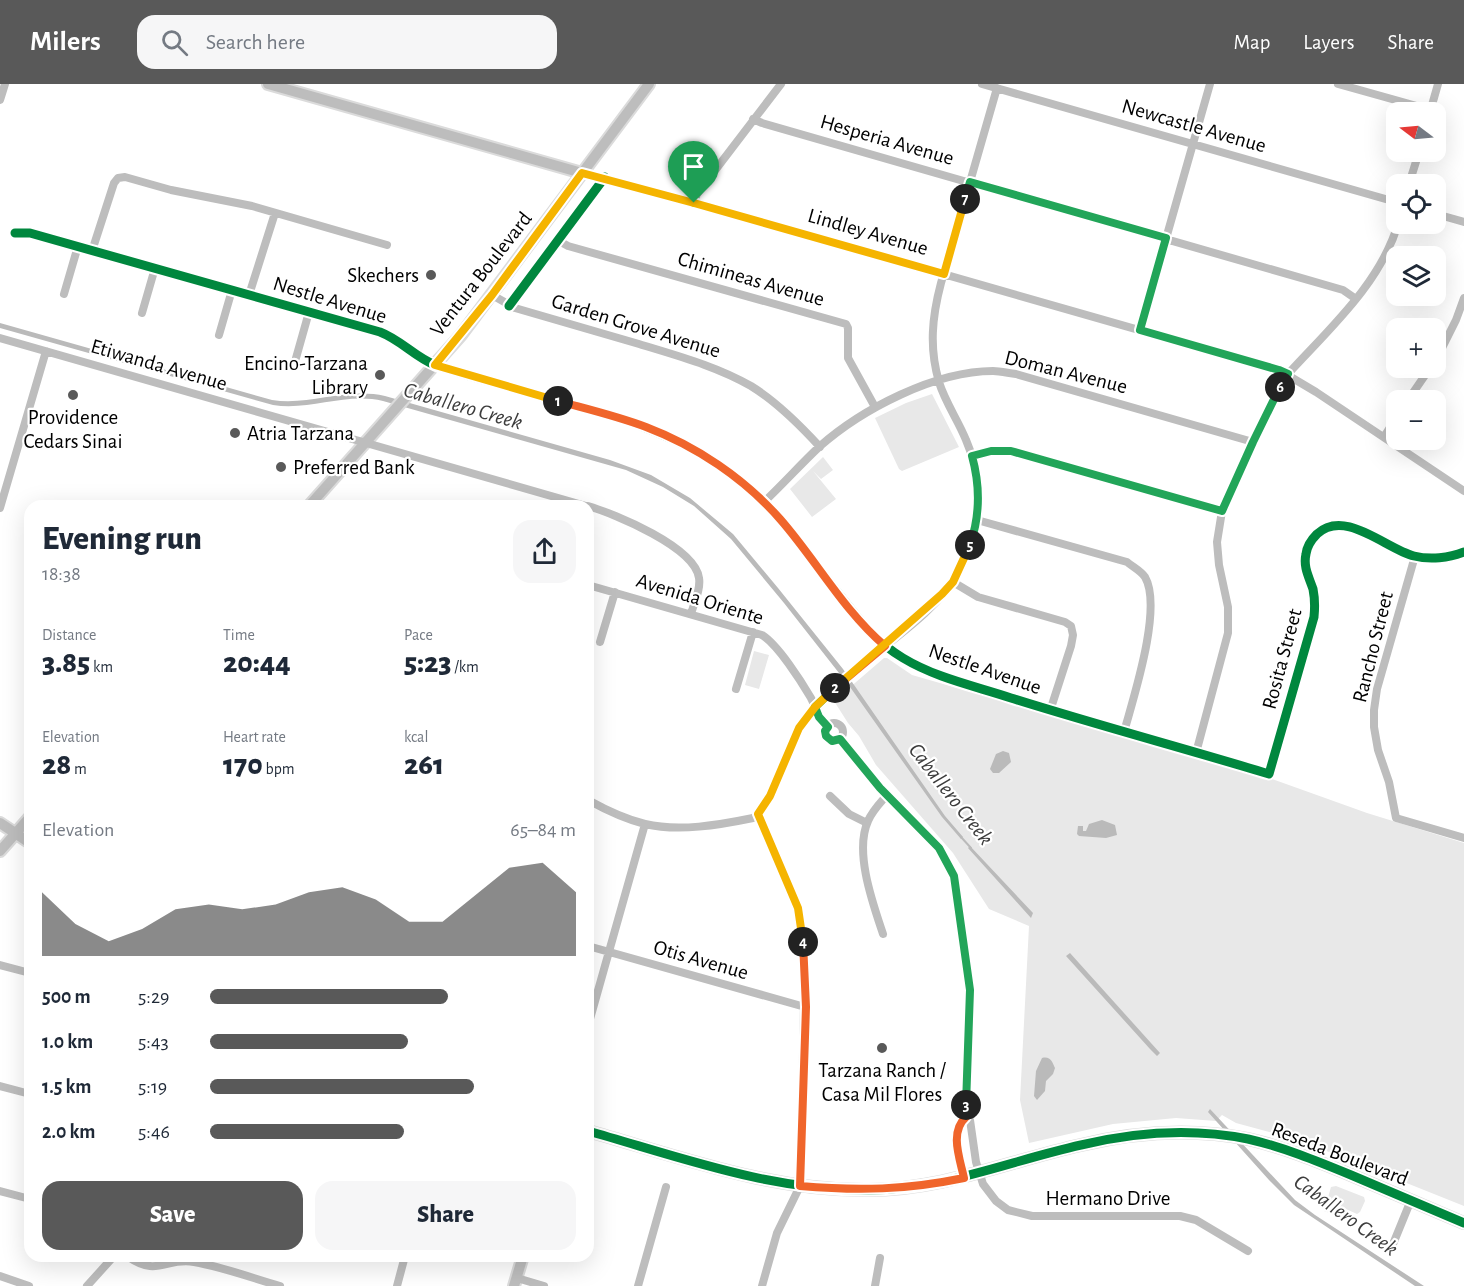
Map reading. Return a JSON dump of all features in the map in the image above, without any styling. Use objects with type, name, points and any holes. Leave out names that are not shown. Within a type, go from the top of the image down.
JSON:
[{"type":"main road","name":"Lindley Avenue","points":[[268,84],[582,173]]},
{"type":"main road","name":"Ventura Boulevard","points":[[316,500],[435,365],[492,295],[650,84]]},
{"type":"main road","points":[[0,823],[24,839]]},
{"type":"main road","points":[[0,851],[24,824]]},
{"type":"main road","name":"Reseda Boulevard","points":[[594,1133],[739,1174],[800,1186],[840,1190],[882,1190],[964,1178],[1107,1139],[1158,1133],[1198,1133],[1234,1137],[1293,1152],[1464,1223]]},
{"type":"main road","points":[[516,1282],[521,1262]]},
{"type":"street","points":[[0,100],[5,84]]},
{"type":"street","points":[[694,203],[697,194],[781,84]]},
{"type":"street","name":"Newcastle Avenue","points":[[982,84],[1386,199]]},
{"type":"street","points":[[1140,330],[1210,84]]},
{"type":"street","points":[[1338,84],[1399,102]]},
{"type":"street","points":[[1433,102],[1438,84]]},
{"type":"street","points":[[594,803],[625,818],[645,824],[683,827],[753,818],[770,796],[799,728],[815,707],[928,608],[953,582],[969,549],[977,520],[978,489],[972,456],[939,381],[931,336],[934,311],[997,88]]},
{"type":"street","name":"Hesperia Avenue","points":[[753,118],[762,123],[1343,290],[1356,299]]},
{"type":"street","name":"Lindley Avenue","points":[[582,173],[605,177],[1275,368],[1288,374],[1464,491]]},
{"type":"street","points":[[92,250],[114,183],[118,178],[124,177],[171,190],[252,206],[387,245]]},
{"type":"street","name":"Ventura Boulevard","points":[[510,306],[605,177]]},
{"type":"street","points":[[249,295],[275,213]]},
{"type":"street","points":[[1446,217],[1464,222]]},
{"type":"street","name":"Nestle Avenue","points":[[15,233],[30,233],[78,246],[389,336],[410,348],[423,360],[435,365],[653,430],[699,453],[730,473],[764,502],[781,520],[864,625],[885,646],[913,664],[942,677],[1050,711],[1269,774]]},
{"type":"street","points":[[1196,753],[1228,633],[1228,607],[1219,565],[1217,542],[1222,511],[1253,442],[1288,374],[1371,280],[1385,256],[1394,234]]},
{"type":"street","name":"Chimineas Avenue","points":[[559,241],[568,246],[846,324],[848,358],[875,407]]},
{"type":"street","points":[[64,294],[78,246]]},
{"type":"street","points":[[142,313],[155,268]]},
{"type":"street","points":[[219,335],[232,290]]},
{"type":"street","name":"Garden Grove Avenue","points":[[492,295],[510,306],[696,361],[727,373],[774,402],[820,447]]},
{"type":"street","points":[[1446,340],[1464,298]]},
{"type":"street","points":[[296,358],[309,312]]},
{"type":"street","name":"Etiwanda Avenue","points":[[0,338],[566,500]]},
{"type":"street","points":[[0,508],[46,351]]},
{"type":"street","name":"Doman Avenue","points":[[764,502],[820,447],[847,425],[875,407],[939,381],[970,372],[995,371],[1016,374],[1253,442]]},
{"type":"street","points":[[1383,437],[1386,433]]},
{"type":"street","points":[[972,456],[991,451],[1011,451],[1222,511]]},
{"type":"street","name":"Etiwanda Avenue","points":[[594,508],[628,520],[659,538],[692,562],[697,569],[699,585],[691,614]]},
{"type":"street","points":[[977,520],[1127,562],[1140,572],[1148,583],[1149,628],[1145,653],[1124,732]]},
{"type":"street","name":"Rosita Street","points":[[1269,774],[1314,617],[1315,603],[1305,563],[1306,552],[1311,540],[1321,531],[1335,526],[1351,526],[1415,556],[1445,557],[1464,552]]},
{"type":"street","name":"Rancho Street","points":[[1415,556],[1377,690],[1374,728],[1378,750],[1389,782],[1395,816],[1398,820],[1464,838]]},
{"type":"street","points":[[953,582],[978,597],[1065,622],[1071,627],[1073,635],[1071,646],[1050,711]]},
{"type":"street","name":"Avenida Oriente","points":[[594,587],[762,635],[774,645],[815,707],[819,717],[828,727],[835,724],[840,726],[843,734],[840,739],[887,795],[939,848],[954,876],[970,990],[966,1117],[956,1134],[964,1178]]},
{"type":"street","points":[[600,642],[615,592]]},
{"type":"street","points":[[736,689],[753,632]]},
{"type":"street","points":[[883,934],[872,903],[863,853],[863,839],[867,823],[887,795]]},
{"type":"street","points":[[830,796],[849,814],[867,823]]},
{"type":"street","points":[[758,814],[798,908],[806,962],[800,1186],[777,1233],[762,1286]]},
{"type":"street","points":[[594,1005],[645,824]]},
{"type":"street","name":"Otis Avenue","points":[[594,948],[806,1007]]},
{"type":"street","points":[[0,965],[24,971]]},
{"type":"street","points":[[0,1086],[24,1092]]},
{"type":"street","name":"Avenida Oriente","points":[[966,1117],[970,1120],[979,1174]]},
{"type":"street","name":"Hermano Drive","points":[[979,1174],[984,1186],[996,1202],[1018,1214],[1032,1216],[1180,1216],[1196,1220],[1248,1251]]},
{"type":"street","points":[[638,1286],[666,1187]]},
{"type":"street","points":[[0,1191],[24,1197]]},
{"type":"street","points":[[1391,1250],[1411,1200]]},
{"type":"street","points":[[875,1286],[880,1258]]},
{"type":"street","points":[[87,1286],[109,1262]]},
{"type":"street","points":[[136,1262],[152,1267],[190,1262],[280,1286]]},
{"type":"street","points":[[397,1286],[403,1262]]},
{"type":"street","points":[[0,1276],[29,1286]]},
{"type":"street","points":[[516,1282],[544,1286]]},
{"type":"shaded area","points":[[0,323],[272,400],[300,401],[356,394],[385,396],[610,460],[651,475],[690,498],[733,534],[843,669],[945,816],[963,837],[961,839],[942,817],[850,687],[731,539],[694,506],[663,487],[626,470],[383,401],[355,399],[301,406],[273,405],[0,328]]},
{"type":"shaded area","points":[[932,394],[959,447],[902,471],[875,418]]},
{"type":"shaded area","points":[[823,457],[833,470],[821,479],[813,471],[836,499],[812,517],[790,489]]},
{"type":"shaded area","points":[[754,651],[769,655],[759,689],[745,685]]},
{"type":"shaded area","points":[[884,658],[912,675],[1269,778],[1367,813],[1464,843],[1464,1206],[1299,1140],[1236,1123],[1222,1115],[1216,1121],[1176,1118],[1113,1124],[1029,1143],[1020,1100],[1029,926],[989,909],[953,853],[876,765],[834,701]]},
{"type":"shaded area","points":[[1003,751],[1009,753],[1011,762],[999,773],[993,773],[990,769],[996,754]]},
{"type":"shaded area","points":[[1102,820],[1115,825],[1117,835],[1106,838],[1077,834],[1078,826],[1083,826],[1083,831],[1086,831],[1089,824]]},
{"type":"shaded area","points":[[970,846],[1033,913],[1031,918],[968,848]]},
{"type":"shaded area","points":[[1070,953],[1160,1053],[1157,1056],[1066,956]]},
{"type":"shaded area","points":[[1042,1058],[1049,1059],[1055,1068],[1046,1081],[1045,1091],[1037,1100],[1034,1096],[1036,1071]]},
{"type":"shaded area","points":[[1210,1109],[1295,1200],[1424,1286],[1415,1286],[1294,1205],[1208,1112]]},
{"type":"shaded area","points":[[1336,1186],[1364,1197],[1365,1201],[1360,1212],[1357,1214],[1346,1209],[1342,1218],[1324,1211],[1331,1187]]},
{"type":"waterway","name":"Caballero Creek","points":[[961,837],[971,848]]},
{"type":"cycle path","points":[[509,306],[605,177]]},
{"type":"cycle path","points":[[15,233],[30,233],[380,332],[435,365],[597,411],[675,440],[711,460],[758,497],[795,538],[868,629],[884,645],[903,658],[956,681],[1269,774],[1314,617],[1314,593],[1305,559],[1308,546],[1315,536],[1328,527],[1340,525],[1366,533],[1414,556],[1439,558],[1464,552]]},
{"type":"cycle path","points":[[594,1133],[761,1179],[832,1189],[868,1190],[895,1189],[949,1180],[1054,1152],[1122,1137],[1143,1134],[1206,1133],[1261,1142],[1300,1155],[1464,1223]]},
{"type":"place","name":"Skechers","points":[[431,275]]},
{"type":"place","name":"Encino-Tarzana Library","points":[[380,375]]},
{"type":"place","name":"Providence Cedars Sinai","points":[[73,395]]},
{"type":"place","name":"Atria Tarzana","points":[[235,433]]},
{"type":"place","name":"Preferred Bank","points":[[281,467]]},
{"type":"place","name":"Tarzana Ranch / Casa Mil Flores","points":[[882,1048]]},
{"type":"route","points":[[694,203],[605,177],[582,173],[492,295],[435,365],[645,426],[699,453],[730,473],[770,508],[864,625],[878,640],[885,646],[851,673],[842,682],[815,707],[819,717],[828,727],[825,731],[828,738],[832,741],[840,739],[880,788],[939,848],[954,876],[970,990],[966,1117],[956,1134],[964,1178],[882,1190],[840,1190],[800,1186],[806,962],[798,908],[758,814],[770,796],[805,718],[815,707],[836,687],[842,682],[878,651],[928,608],[953,582],[969,549],[977,520],[978,489],[972,456],[991,451],[1011,451],[1222,511],[1226,498],[1288,374],[1275,368],[1140,330],[1166,238],[970,182],[944,274],[694,203]]}]
